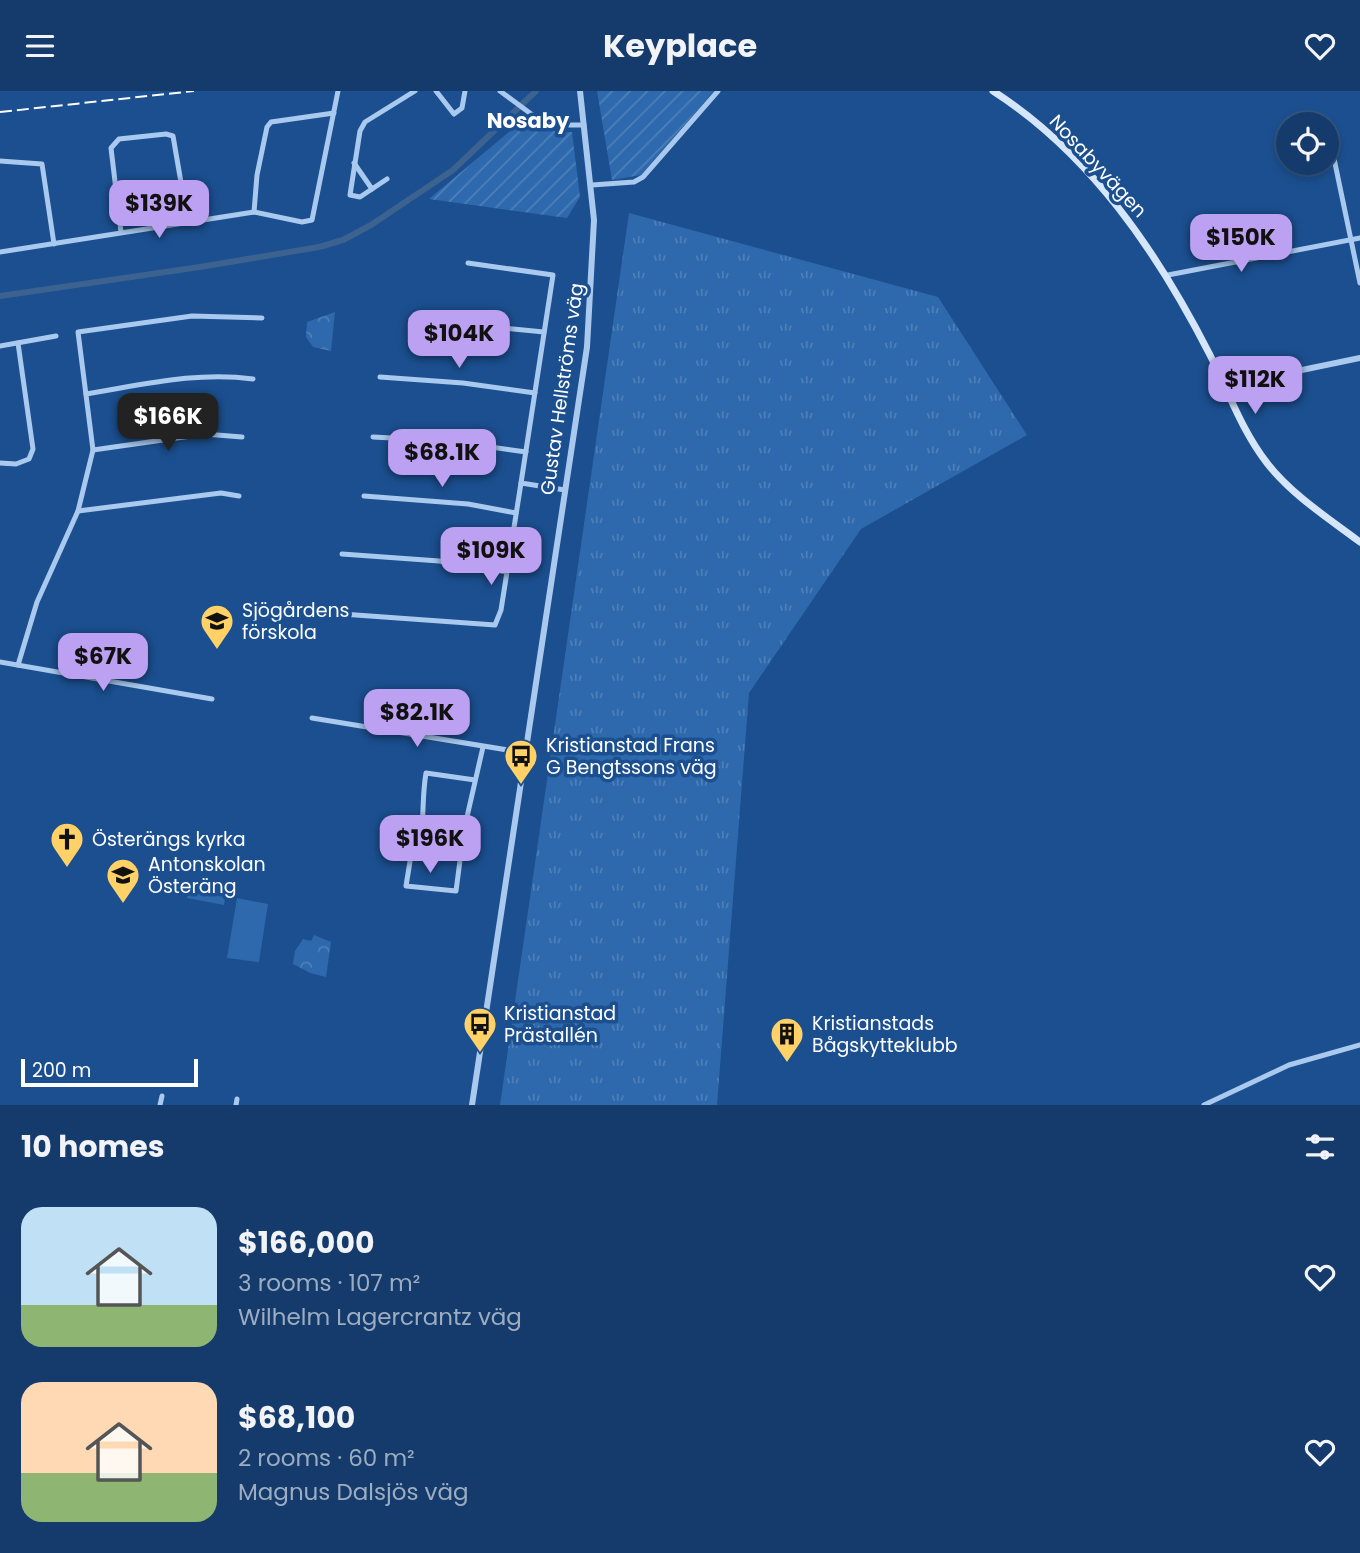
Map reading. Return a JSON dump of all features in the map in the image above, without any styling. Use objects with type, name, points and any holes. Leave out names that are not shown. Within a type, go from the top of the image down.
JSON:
[{"type":"main road","name":"Nosabyvägen","points":[[993,91],[1037,122],[1080,164],[1127,218],[1168,275],[1224,386],[1269,466],[1296,493],[1360,542]]},
{"type":"street","points":[[0,252],[254,212],[302,222],[312,220],[338,91]]},
{"type":"street","points":[[387,179],[360,197],[350,195],[360,131],[365,123],[415,91]]},
{"type":"street","points":[[436,91],[454,114],[462,108],[465,91]]},
{"type":"street","points":[[500,91],[546,125],[584,125]]},
{"type":"street","name":"Gustav Hellströms väg","points":[[472,1105],[593,290],[592,185],[580,91]]},
{"type":"street","points":[[592,185],[634,182],[643,177],[718,91]]},
{"type":"street","points":[[254,212],[257,176],[267,127],[271,121],[334,113]]},
{"type":"street","points":[[121,232],[111,148],[119,139],[166,134],[173,136],[188,223]]},
{"type":"street","points":[[0,161],[42,164],[54,243]]},
{"type":"street","points":[[354,163],[373,189]]},
{"type":"street","points":[[1337,175],[1360,283]]},
{"type":"street","points":[[1168,275],[1360,238]]},
{"type":"street","points":[[342,614],[430,619],[491,628],[499,619],[553,275],[468,263]]},
{"type":"street","points":[[18,665],[37,601],[78,511],[93,450],[78,332],[192,316],[262,318]]},
{"type":"street","points":[[411,319],[544,333]]},
{"type":"street","points":[[0,346],[56,337]]},
{"type":"street","points":[[0,463],[16,464],[29,459],[33,449],[18,343]]},
{"type":"street","points":[[1224,386],[1360,358]]},
{"type":"street","points":[[86,394],[183,378],[223,375],[253,379]]},
{"type":"street","points":[[380,377],[463,383],[535,393]]},
{"type":"street","points":[[93,450],[205,434],[242,437]]},
{"type":"street","points":[[373,437],[448,441],[526,452]]},
{"type":"street","points":[[521,483],[565,490]]},
{"type":"street","points":[[78,511],[221,493],[239,496]]},
{"type":"street","points":[[364,496],[468,504],[516,513]]},
{"type":"street","points":[[342,554],[439,561],[507,572]]},
{"type":"street","points":[[0,662],[212,699]]},
{"type":"street","points":[[312,718],[526,753]]},
{"type":"street","points":[[475,780],[426,773],[421,801],[424,809],[421,838],[413,843],[406,886],[456,891],[483,747]]},
{"type":"street","points":[[1204,1105],[1289,1065],[1360,1045]]},
{"type":"street","points":[[160,1105],[162,1096]]},
{"type":"green space","points":[[597,91],[714,91],[641,175],[612,180]]},
{"type":"green space","points":[[528,116],[548,129],[572,132],[580,197],[567,218],[429,199]]},
{"type":"green space","points":[[629,213],[938,297],[1027,435],[861,529],[749,693],[717,1105],[500,1105]]},
{"type":"green space","points":[[335,312],[331,351],[313,347],[306,337],[307,322]]},
{"type":"green space","points":[[190,880],[227,886],[224,905],[187,898]]},
{"type":"green space","points":[[237,898],[268,904],[259,962],[227,958]]},
{"type":"green space","points":[[314,935],[331,942],[326,977],[310,973],[293,964],[295,951],[303,939],[311,941]]},
{"type":"waterway","points":[[0,296],[200,267],[319,247],[343,240],[371,225],[453,170],[536,91]]},
{"type":"railway","points":[[0,112],[194,91]]},
{"type":"place","name":"Sjögårdens förskola","points":[[217,651]]},
{"type":"place","name":"Kristianstad Frans G Bengtssons väg","points":[[521,786]]},
{"type":"place","name":"Österängs kyrka","points":[[67,869]]},
{"type":"place","name":"Antonskolan Österäng","points":[[123,905]]},
{"type":"place","name":"Kristianstad Prästallén","points":[[480,1054]]},
{"type":"place","name":"Kristianstads Bågskytteklubb","points":[[787,1064]]},
{"type":"district","name":"Nosaby","points":[[528,120]]}]
